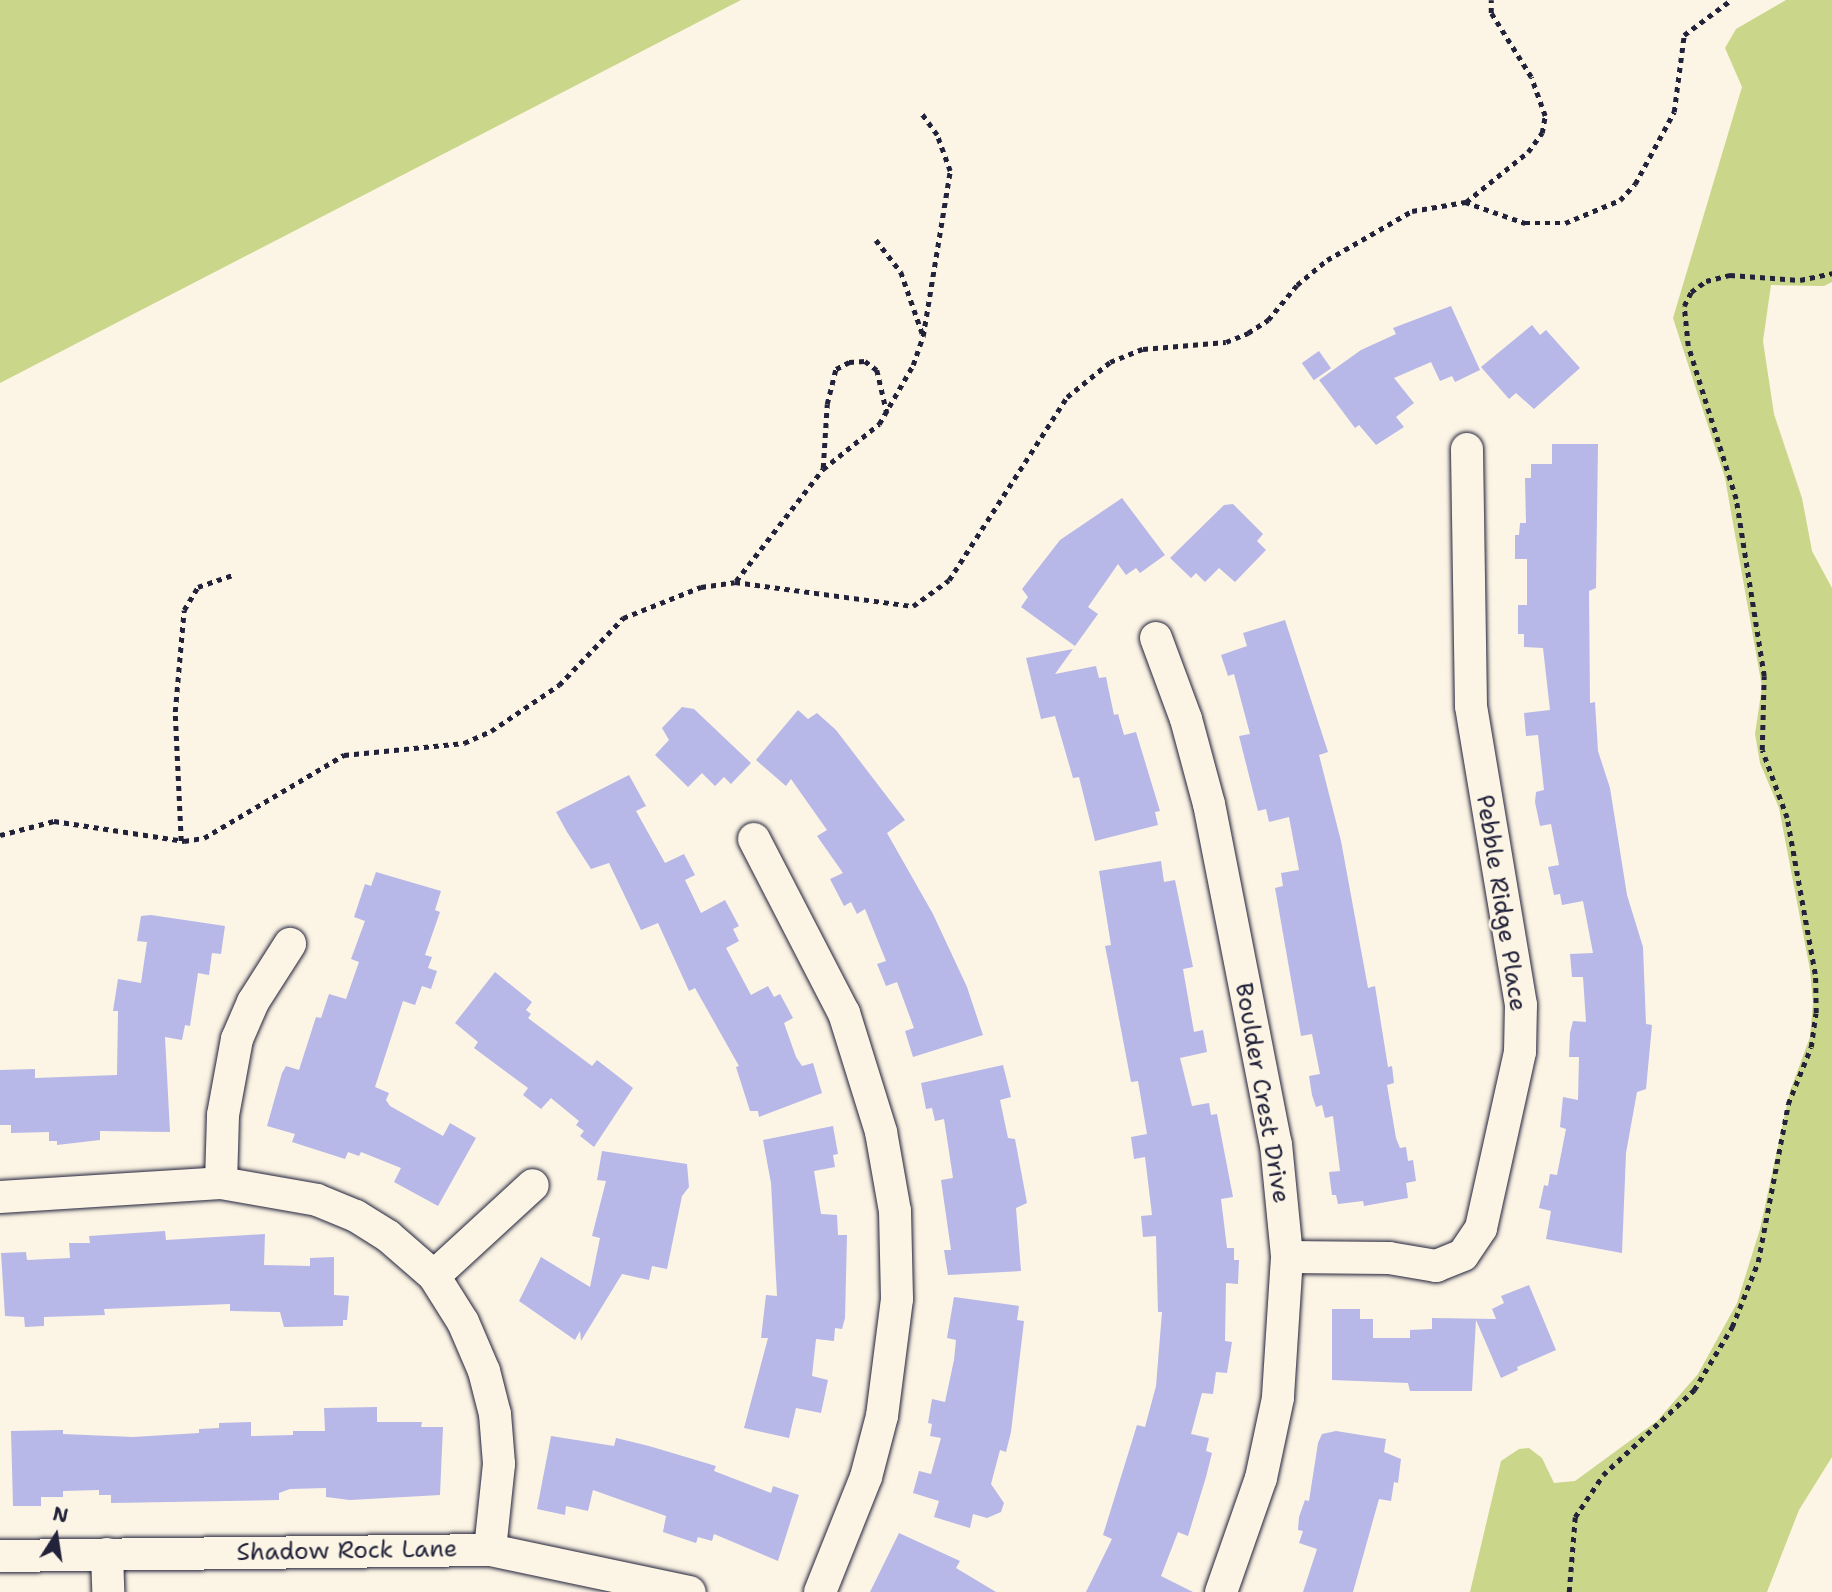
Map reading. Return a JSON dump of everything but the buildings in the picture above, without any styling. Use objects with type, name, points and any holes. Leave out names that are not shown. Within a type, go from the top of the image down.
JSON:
[{"type":"street","name":"Pebble Ridge Place","points":[[1287,1257],[1389,1258],[1436,1266],[1463,1255],[1481,1228],[1520,1052],[1521,1005],[1471,706],[1467,449]]},
{"type":"street","name":"Boulder Crest Drive","points":[[1156,638],[1186,719],[1209,804],[1276,1144],[1287,1257],[1278,1398],[1261,1478],[1221,1592]]},
{"type":"street","points":[[754,839],[845,1013],[881,1132],[895,1211],[897,1299],[882,1416],[866,1477],[820,1592]]},
{"type":"street","points":[[221,1182],[223,1115],[237,1040],[253,1002],[290,944]]},
{"type":"street","points":[[0,1197],[221,1182],[270,1188],[356,1216],[434,1276],[463,1322],[495,1414],[499,1464],[490,1550]]},
{"type":"street","points":[[434,1276],[533,1185]]},
{"type":"street","name":"Shadow Rock Lane","points":[[0,1556],[490,1550],[690,1592]]},
{"type":"street","points":[[107,1555],[108,1592]]},
{"type":"path","points":[[0,835],[54,821],[181,841],[204,838],[344,755],[464,743],[491,731],[559,685],[623,618],[672,595],[735,582],[913,606],[948,580],[1067,397],[1092,372],[1143,349],[1226,342],[1248,333],[1268,320],[1297,285],[1353,241],[1412,211],[1465,202],[1528,152],[1542,133],[1545,116],[1531,77],[1491,13],[1490,0]]},
{"type":"path","points":[[1465,202],[1525,223],[1545,224],[1576,220],[1620,200],[1635,184],[1674,112],[1684,35],[1731,0]]},
{"type":"path","points":[[735,582],[823,469],[851,450],[887,414],[923,336],[950,171],[937,135],[922,114]]},
{"type":"path","points":[[876,240],[901,272],[923,336]]},
{"type":"path","points":[[1569,1592],[1575,1517],[1603,1475],[1694,1390],[1732,1327],[1758,1262],[1788,1104],[1811,1047],[1816,1013],[1815,974],[1787,818],[1762,750],[1764,676],[1736,499],[1688,346],[1684,306],[1691,292],[1706,281],[1730,275],[1800,280],[1832,273]]},
{"type":"path","points":[[823,469],[827,404],[836,369],[849,362],[865,361],[877,370],[887,414]]},
{"type":"path","points":[[181,841],[175,712],[184,610],[198,587],[233,575]]},
{"type":"green space","points":[[0,0],[741,0],[0,383]]},
{"type":"green space","points":[[1786,0],[1832,0],[1832,282],[1824,286],[1771,285],[1763,341],[1774,414],[1802,498],[1812,551],[1832,588],[1832,1457],[1799,1510],[1767,1592],[1470,1592],[1501,1461],[1519,1449],[1529,1448],[1542,1458],[1554,1483],[1575,1481],[1657,1421],[1698,1374],[1737,1303],[1760,1229],[1790,1091],[1810,1037],[1813,1003],[1810,970],[1779,808],[1760,763],[1755,734],[1762,687],[1725,478],[1673,318],[1742,87],[1725,48],[1736,29]]}]
